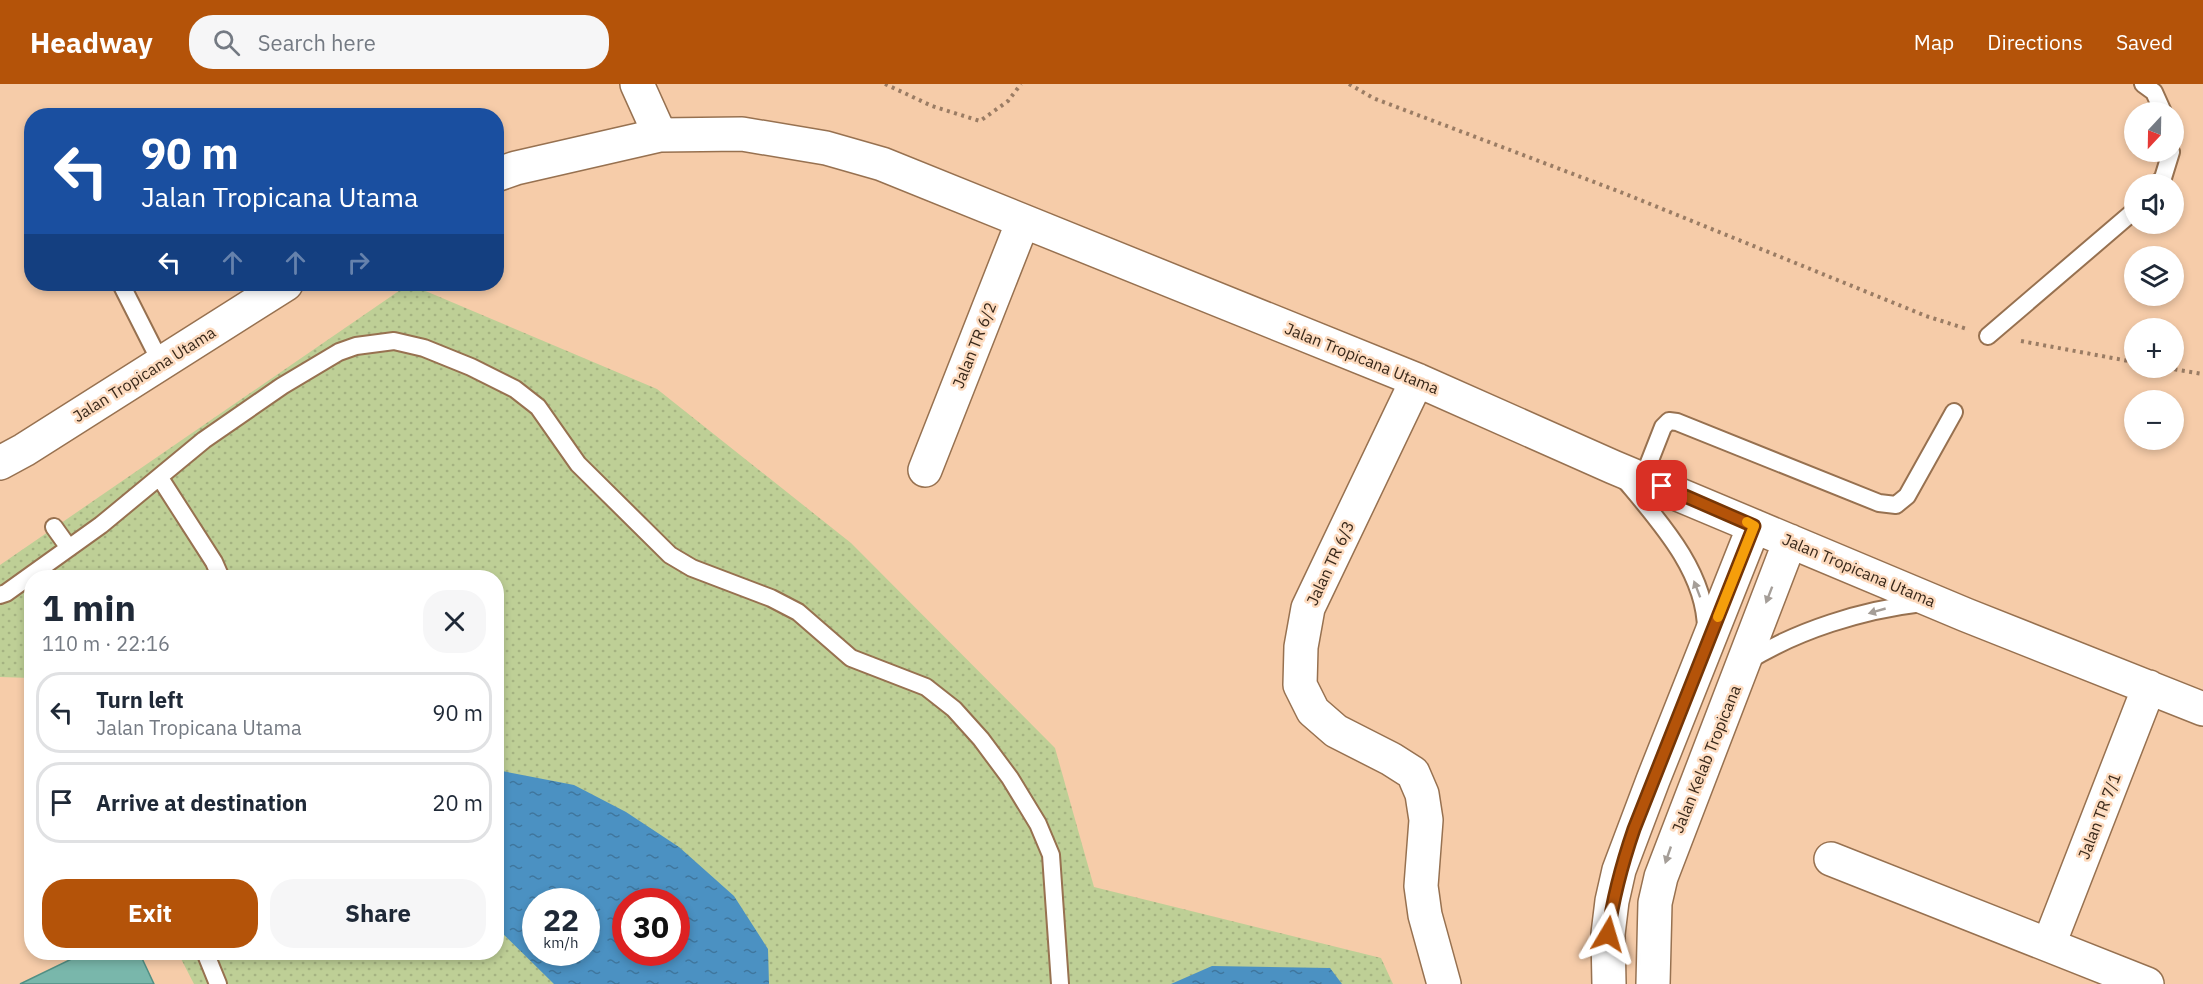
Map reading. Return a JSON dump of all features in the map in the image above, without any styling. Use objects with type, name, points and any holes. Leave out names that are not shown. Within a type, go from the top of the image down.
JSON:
[{"type":"street","points":[[637,84],[660,135]]},
{"type":"street","name":"Jalan Tropicana Utama","points":[[504,172],[660,135],[742,134],[826,148],[882,164],[1417,380],[1935,602],[2203,709]]},
{"type":"street","name":"Jalan TR 6/2","points":[[925,470],[1023,221]]},
{"type":"street","name":"Jalan Tropicana Utama","points":[[0,463],[275,291]]},
{"type":"street","name":"Jalan TR 6/3","points":[[1417,380],[1308,608],[1301,647],[1300,684],[1313,711],[1336,731],[1413,773],[1422,794],[1426,820],[1421,886],[1425,915],[1444,984]]},
{"type":"street","points":[[1609,984],[1608,934],[1619,870],[1754,526]]},
{"type":"street","name":"Jalan Kelab Tropicana","points":[[1653,984],[1655,903],[1661,877],[1790,541]]},
{"type":"street","name":"Jalan TR 7/1","points":[[2049,944],[2149,687]]},
{"type":"street","points":[[1830,859],[2147,984]]},
{"type":"lane","points":[[2143,84],[2154,92],[2158,102]]},
{"type":"lane","points":[[1988,336],[2124,220]]},
{"type":"lane","points":[[125,291],[161,363]]},
{"type":"lane","points":[[38,570],[160,477],[204,440],[282,386],[339,352],[356,346],[394,341],[424,348],[471,367],[515,389],[538,407],[578,464],[669,555],[692,568],[771,598],[798,612],[851,658],[926,687],[954,709],[981,738],[1010,778],[1038,824],[1052,855],[1060,984]]},
{"type":"lane","points":[[1706,646],[1706,616],[1699,589],[1680,552],[1628,472],[1669,421],[1677,422],[1879,502],[1896,505],[1907,496],[1954,412]]},
{"type":"lane","points":[[160,477],[218,570]]},
{"type":"lane","points":[[54,527],[69,548]]},
{"type":"lane","points":[[0,595],[24,580]]},
{"type":"lane","points":[[1743,664],[1772,646],[1849,619],[1895,606],[1935,602]]},
{"type":"lane","points":[[208,960],[218,984]]},
{"type":"path","points":[[885,84],[932,106],[980,121],[1008,101],[1021,84]]},
{"type":"path","points":[[1349,84],[1373,98],[1623,192],[1926,316],[1988,336],[2124,360]]},
{"type":"path","points":[[2184,371],[2203,374]]},
{"type":"green space","points":[[399,291],[426,291],[657,389],[851,543],[1055,748],[1094,887],[1381,958],[1393,984],[194,984],[182,960],[504,960],[504,570],[24,570],[24,678],[0,677],[0,565]]},
{"type":"water","points":[[504,771],[574,785],[626,812],[679,847],[734,896],[768,949],[769,984],[554,984],[536,966],[600,966],[600,888],[522,888],[522,953],[504,935]]},
{"type":"water","points":[[1212,966],[1330,968],[1342,984],[1171,984]]},
{"type":"building","points":[[70,960],[143,960],[154,984],[20,984]]},
{"type":"slow traffic","points":[[1718,617],[1754,526],[1747,522]]},
{"type":"route","points":[[1608,934],[1619,870],[1754,526],[1662,486]]}]
